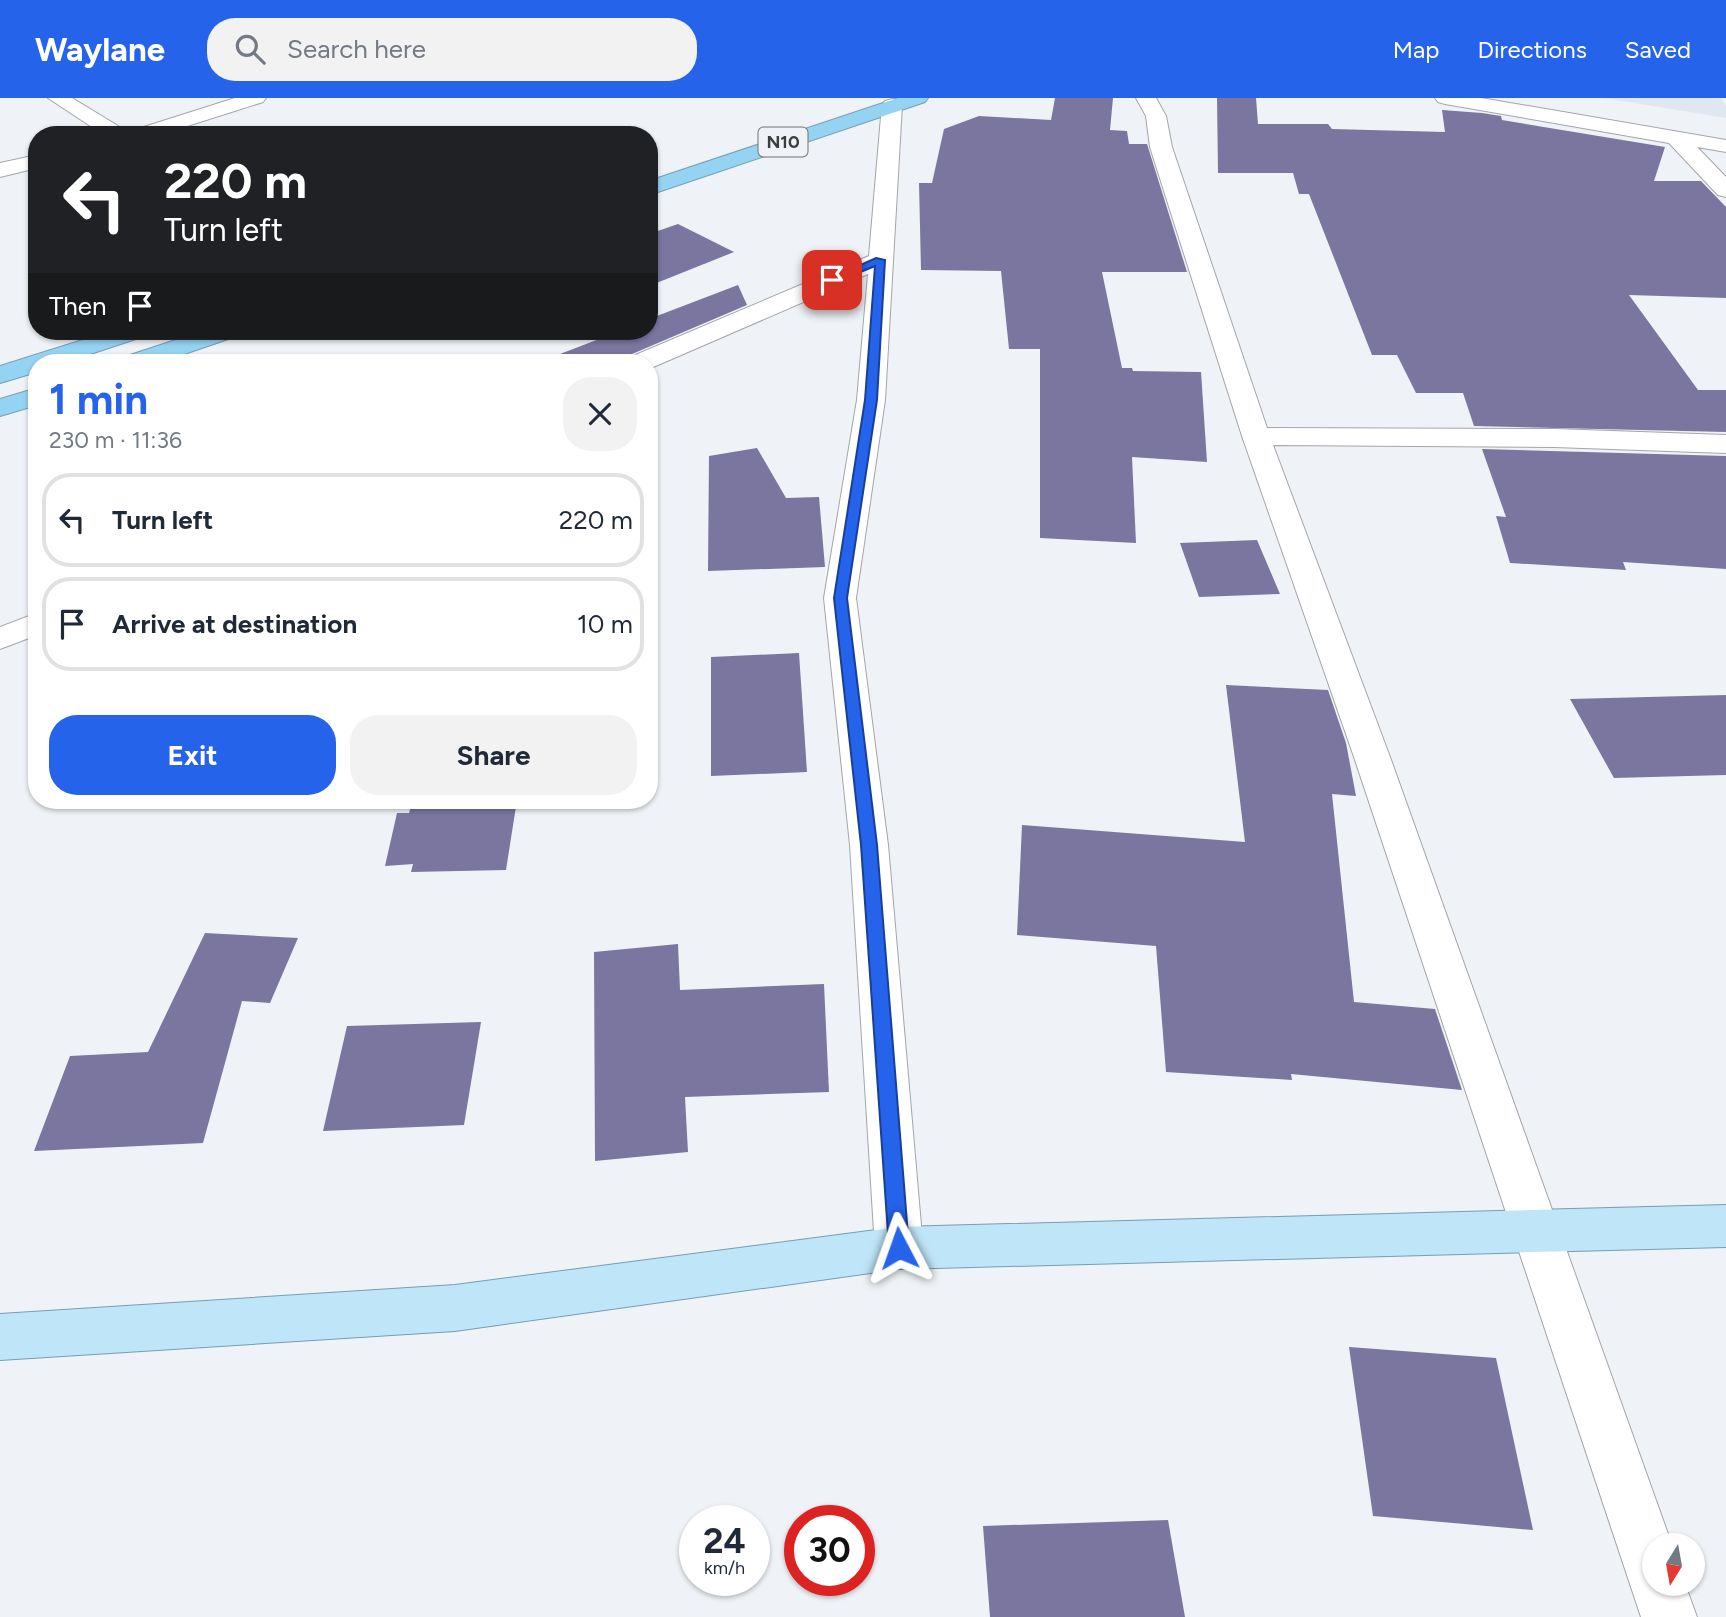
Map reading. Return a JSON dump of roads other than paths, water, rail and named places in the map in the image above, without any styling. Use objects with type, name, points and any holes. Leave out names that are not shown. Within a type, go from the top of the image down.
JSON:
[{"type":"highway","name":"N10","points":[[658,185],[918,98]]},
{"type":"highway","points":[[66,354],[108,340]]},
{"type":"highway","points":[[160,354],[201,340]]},
{"type":"highway","points":[[0,376],[28,366]]},
{"type":"highway","points":[[0,408],[28,399]]},
{"type":"main road","points":[[0,1337],[454,1308],[899,1248],[1726,1226]]},
{"type":"street","points":[[58,98],[104,126]]},
{"type":"street","points":[[165,126],[256,98]]},
{"type":"street","points":[[1146,98],[1156,116],[1161,147],[1256,436],[1372,757],[1642,1538]]},
{"type":"street","points":[[1445,98],[1726,146]]},
{"type":"street","points":[[892,105],[871,400],[840,598],[869,845],[899,1248]]},
{"type":"street","points":[[1677,139],[1726,190]]},
{"type":"street","points":[[0,170],[28,163]]},
{"type":"street","points":[[658,355],[880,260]]},
{"type":"street","points":[[1256,436],[1554,438],[1726,444]]},
{"type":"street","points":[[0,639],[28,627]]},
{"type":"street","points":[[1661,1596],[1669,1617]]}]
